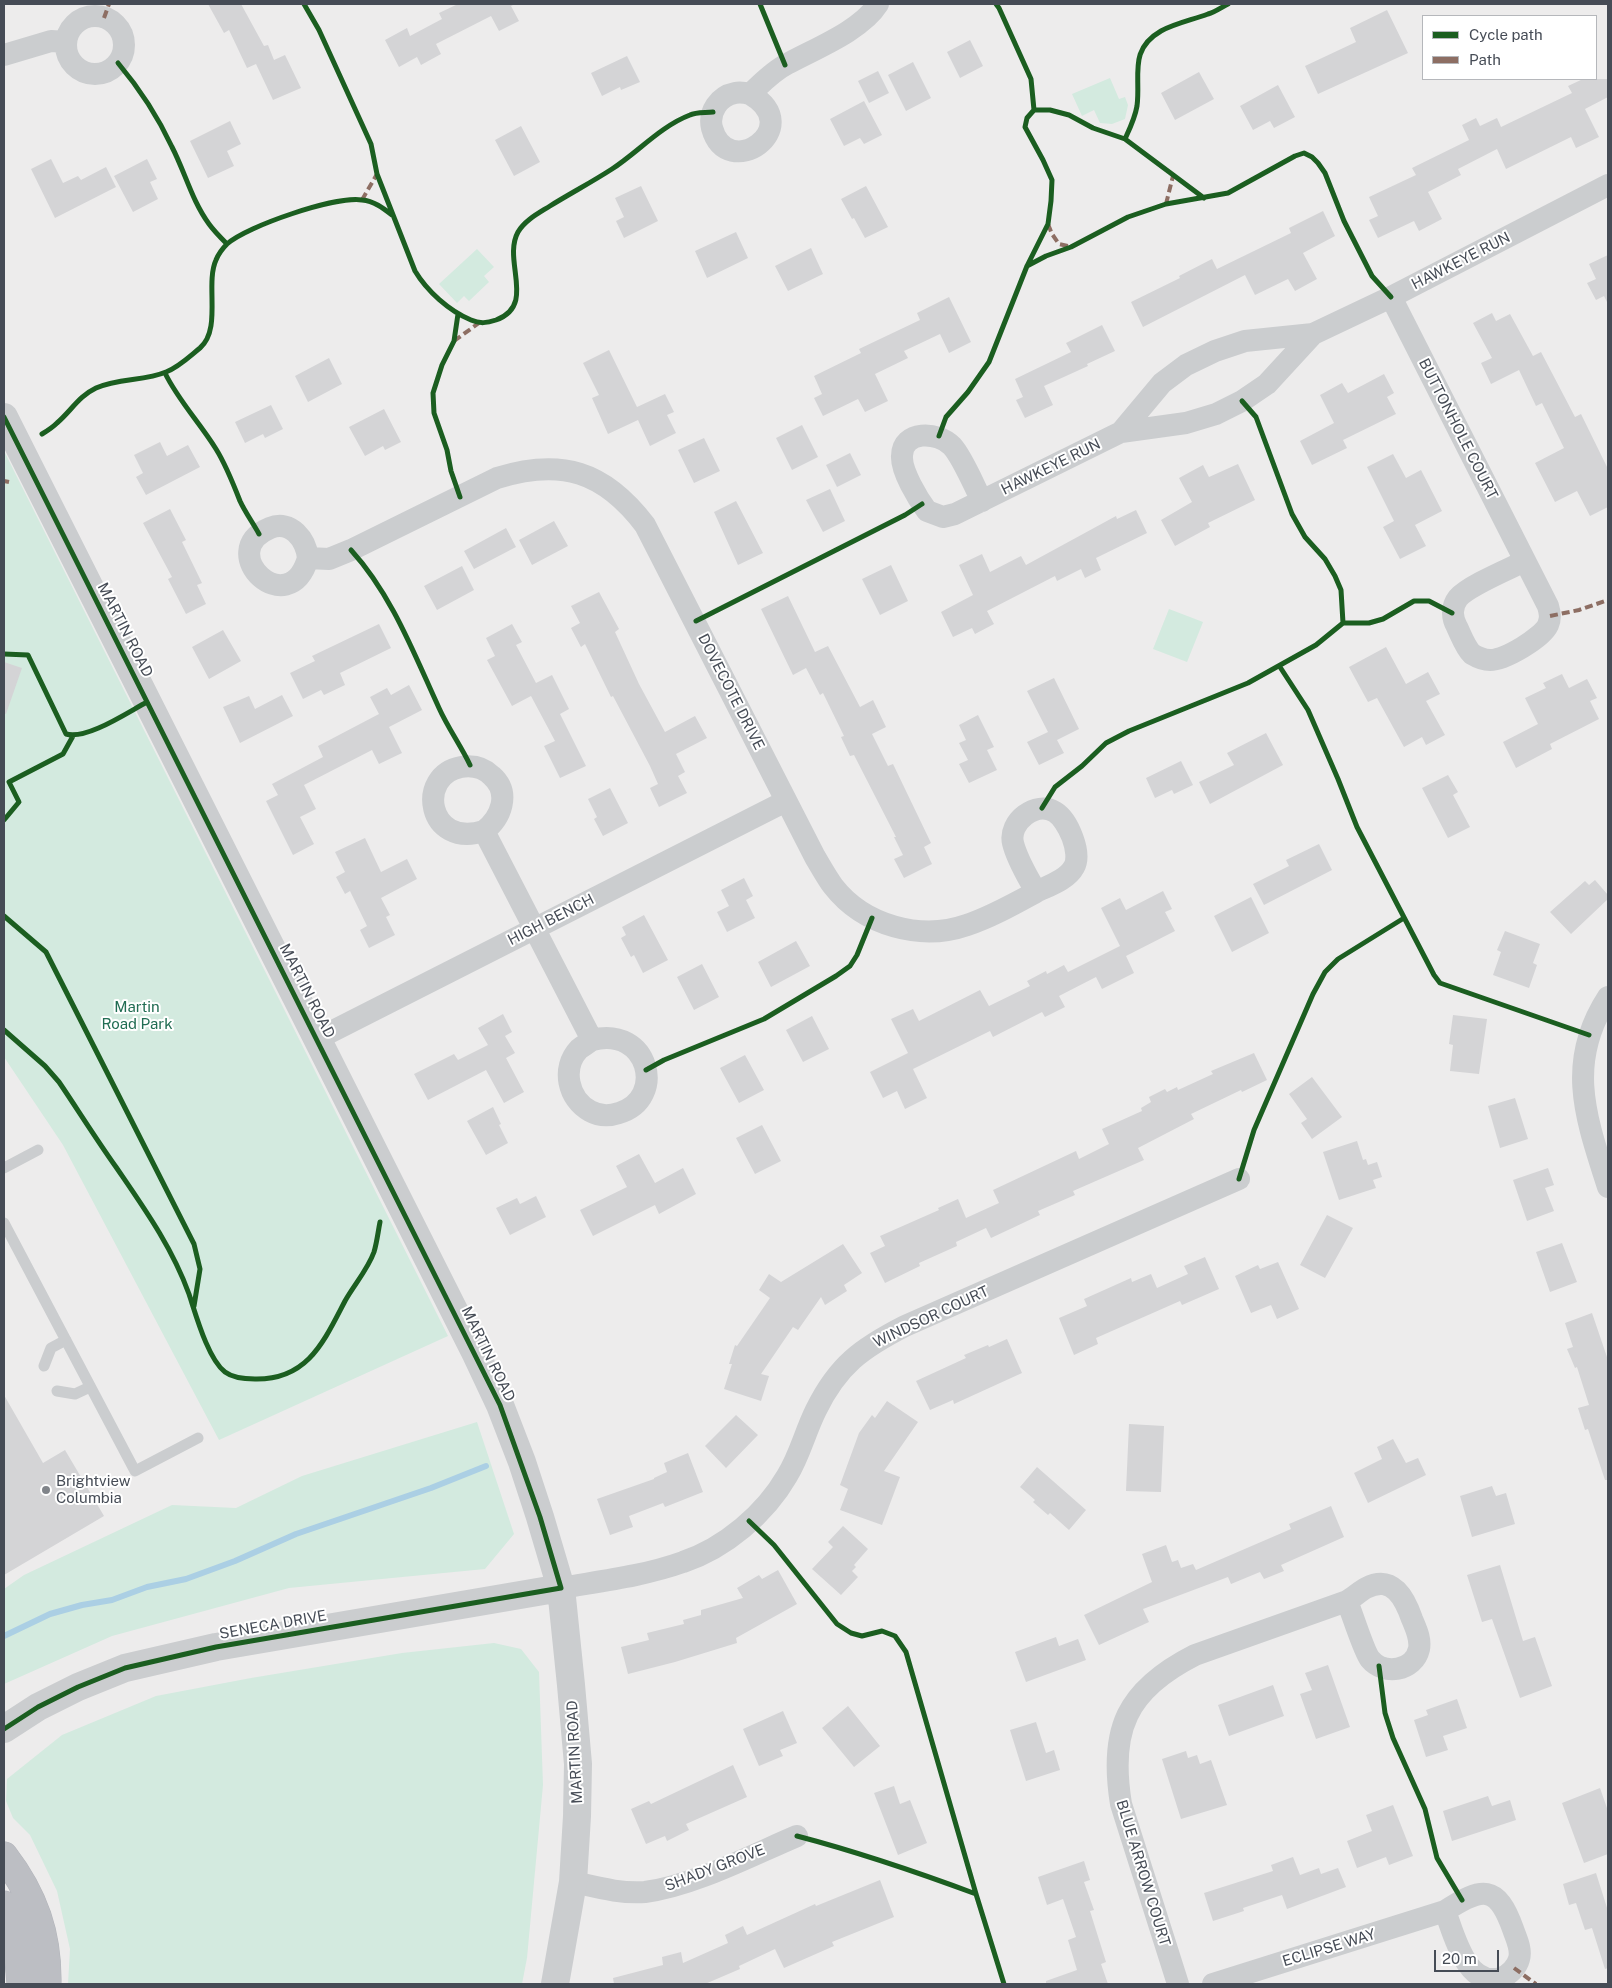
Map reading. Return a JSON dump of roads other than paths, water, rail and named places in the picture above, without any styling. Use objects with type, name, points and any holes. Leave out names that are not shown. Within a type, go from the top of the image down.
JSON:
[{"type":"highway","points":[[4,1856],[24,1884],[35,1909],[43,1934],[48,1963],[47,1984]]},
{"type":"highway","points":[[4,1904],[17,1940],[22,1984]]},
{"type":"street","points":[[750,94],[765,79],[785,65],[826,45],[853,27],[878,4]]},
{"type":"street","points":[[4,55],[51,41],[66,42]]},
{"type":"street","name":"HAWKEYE RUN","points":[[1120,432],[1162,383],[1186,365],[1215,350],[1245,341],[1313,334],[1391,298],[1608,185]]},
{"type":"street","name":"BUTTONHOLE COURT","points":[[1391,298],[1548,606],[1550,616],[1548,626],[1532,641],[1500,658],[1490,660],[1480,658],[1472,653],[1454,622],[1452,613],[1454,604],[1458,597],[1468,590],[1525,561]]},
{"type":"street","name":"HAWKEYE RUN","points":[[982,501],[1120,432],[1186,423],[1216,414],[1242,401],[1267,384],[1313,334]]},
{"type":"street","name":"MARTIN ROAD","points":[[4,417],[500,1404],[540,1517],[560,1588],[578,1764],[577,1816],[572,1882],[555,1984]]},
{"type":"street","name":"DOVECOTE DRIVE","points":[[308,558],[329,559],[352,550],[497,478],[521,471],[543,468],[562,469],[601,483],[618,494],[631,506],[645,524],[815,857],[834,887],[852,904],[872,918],[894,927],[942,932],[986,918],[1036,892]]},
{"type":"street","name":"HIGH BENCH","points":[[317,1039],[786,801]]},
{"type":"street","points":[[484,831],[592,1040]]},
{"type":"street","points":[[1608,997],[1588,1035],[1583,1072],[1583,1098],[1593,1142],[1608,1188]]},
{"type":"street","name":"WINDSOR COURT","points":[[560,1588],[655,1571],[685,1562],[733,1535],[768,1503],[786,1477],[799,1454],[816,1411],[831,1382],[850,1360],[873,1343],[905,1326],[1239,1179]]},
{"type":"street","name":"SENECA DRIVE","points":[[4,1729],[78,1687],[125,1668],[216,1647],[560,1588]]},
{"type":"street","name":"BLUE ARROW COURT","points":[[1178,1984],[1121,1804],[1117,1777],[1117,1753],[1122,1729],[1141,1694],[1157,1677],[1177,1664],[1195,1655],[1348,1602]]},
{"type":"street","name":"SHADY GROVE","points":[[572,1882],[622,1892],[644,1892],[669,1888],[797,1836]]},
{"type":"street","name":"ECLIPSE WAY","points":[[1213,1984],[1445,1911]]},
{"type":"lane","points":[[4,1168],[38,1150]]},
{"type":"lane","points":[[4,1222],[135,1471],[198,1438]]},
{"type":"lane","points":[[44,1366],[51,1348],[66,1340]]},
{"type":"lane","points":[[57,1391],[75,1394],[90,1387]]},
{"type":"waterway","points":[[4,1636],[50,1614],[82,1605],[112,1600],[147,1587],[186,1579],[235,1561],[296,1534],[431,1488],[486,1466]]},
{"type":"place","name":"Brightview Columbia","points":[[46,1490]]},
{"type":"park label","name":"Martin Road Park","points":[[137,1016]]}]
